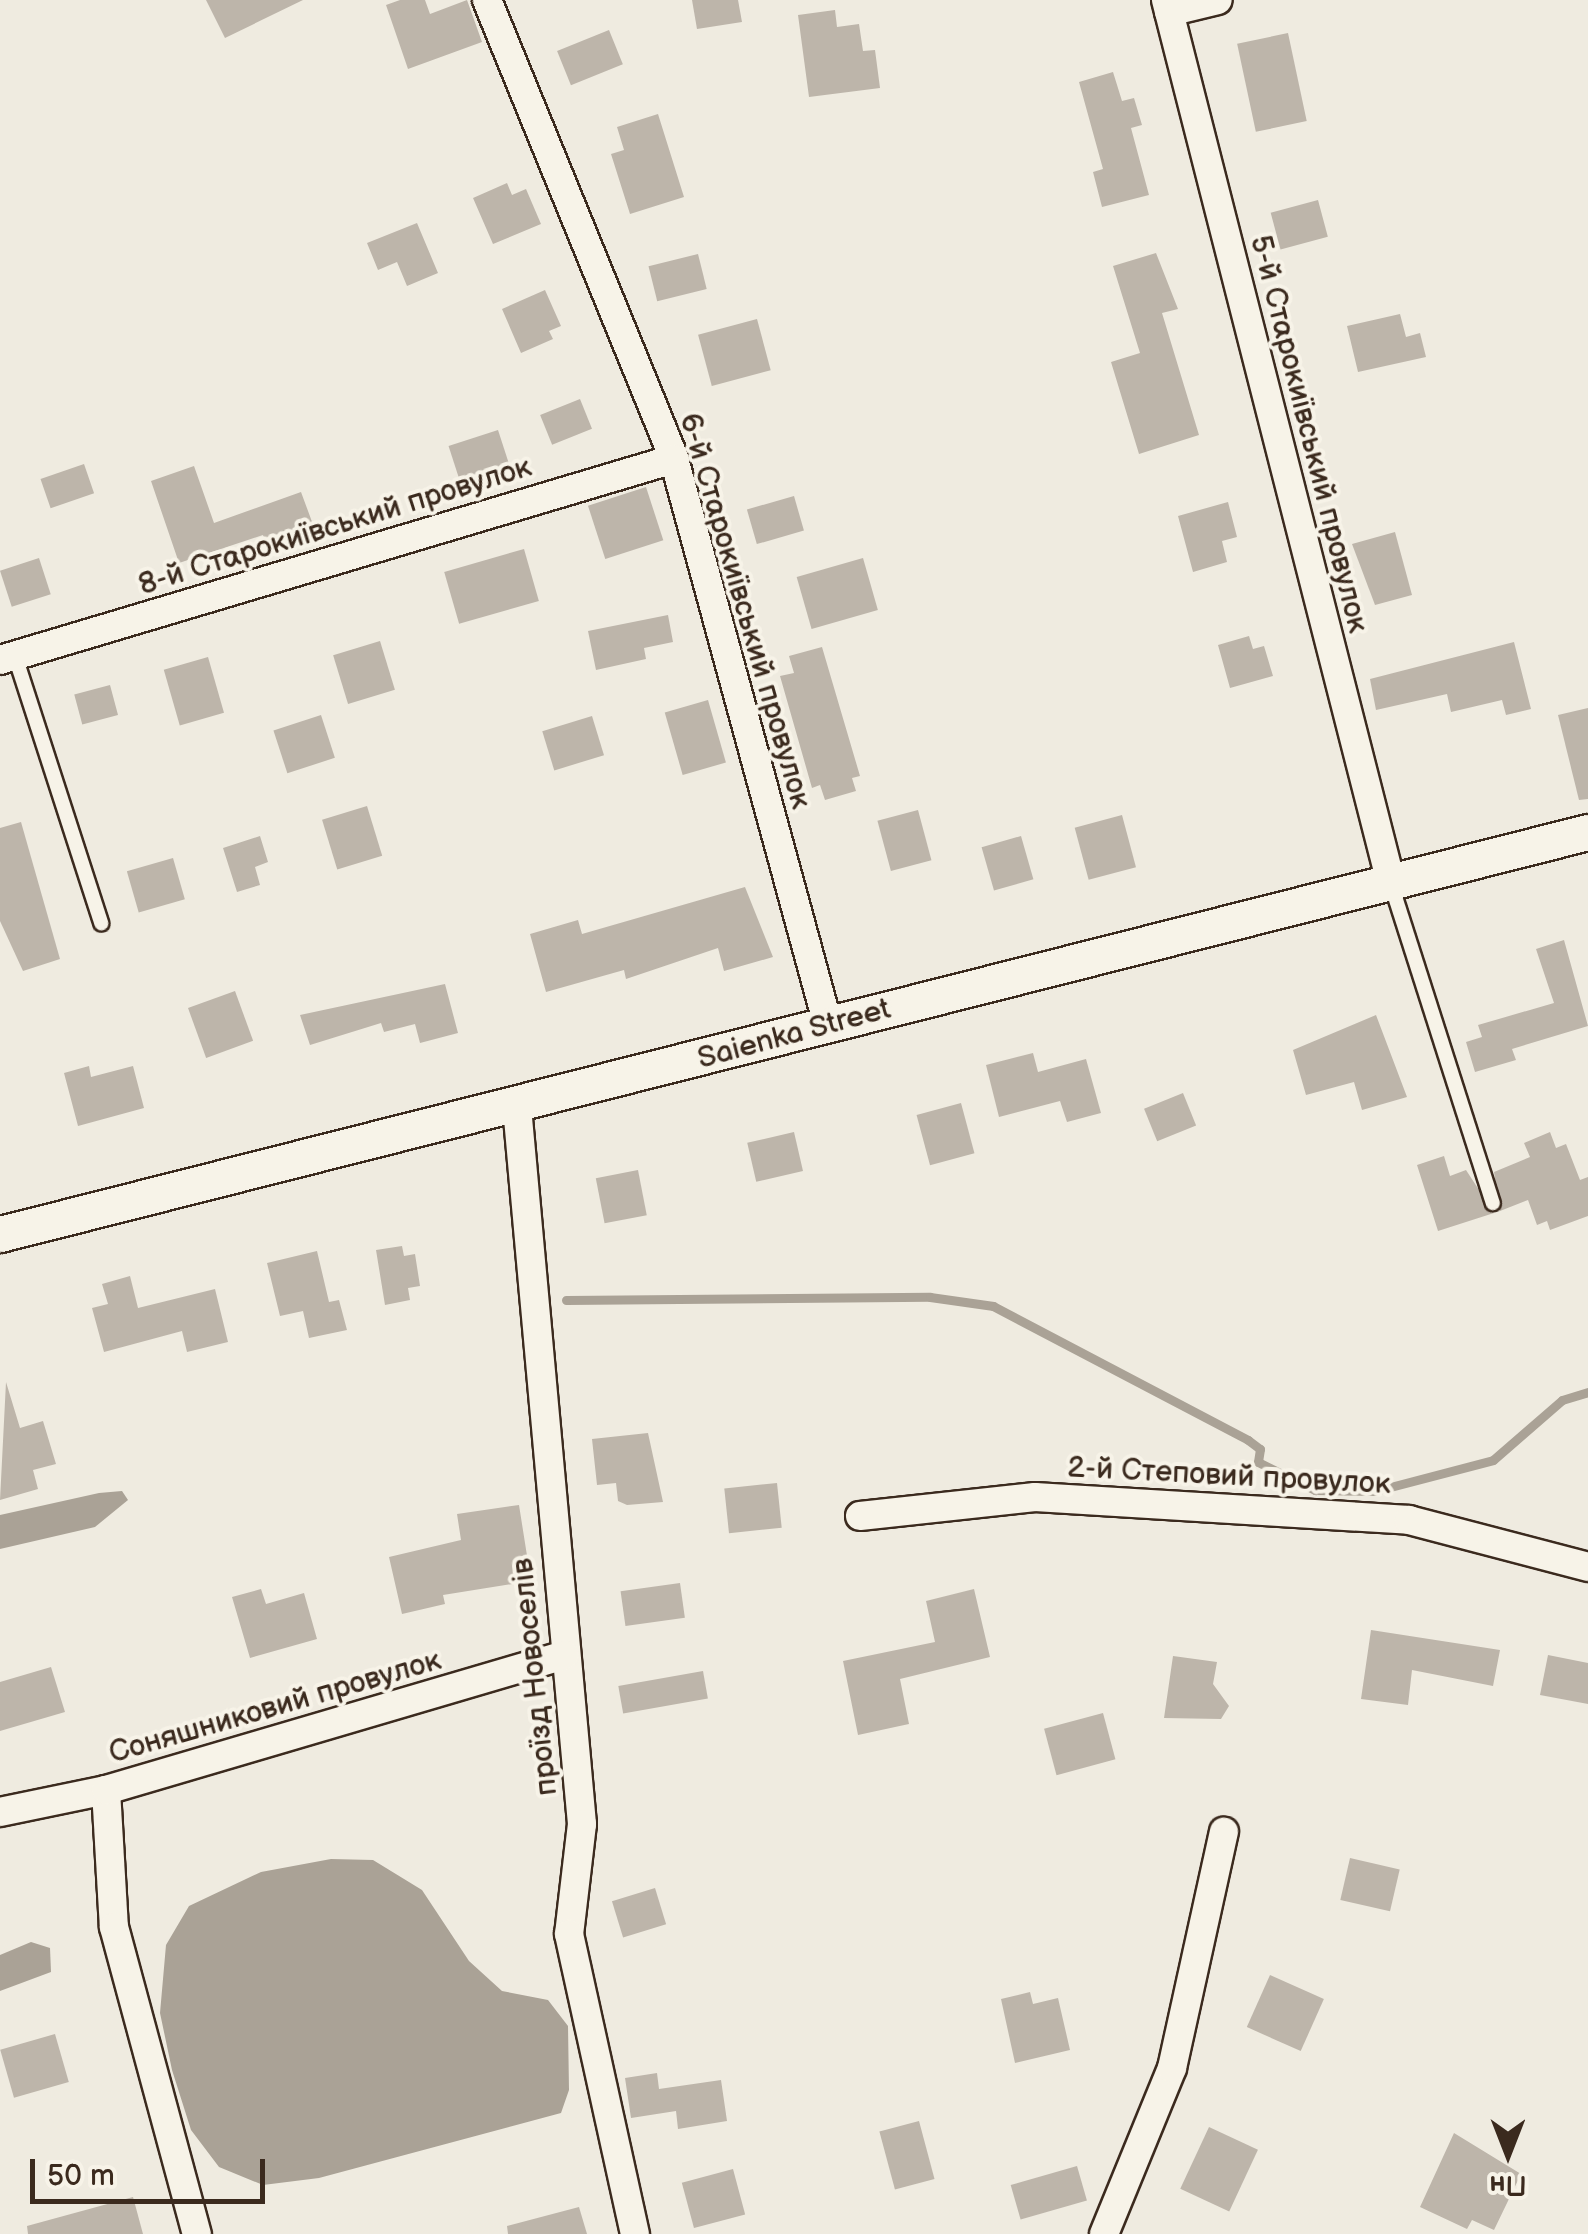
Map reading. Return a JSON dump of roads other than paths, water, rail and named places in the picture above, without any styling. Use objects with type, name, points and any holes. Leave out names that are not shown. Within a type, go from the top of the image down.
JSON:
[{"type":"street","name":"6-й Старокиївський провулок","points":[[487,0],[674,459],[828,1025]]},
{"type":"street","points":[[1167,6],[1218,0]]},
{"type":"street","name":"5-й Старокиївський провулок","points":[[1167,6],[1390,883]]},
{"type":"street","name":"8-й Старокиївський провулок","points":[[8,658],[674,459]]},
{"type":"street","name":"Saienka Street","points":[[0,1234],[517,1107],[1588,832]]},
{"type":"street","name":"проїзд Новоселів","points":[[517,1107],[582,1824],[569,1934],[635,2234]]},
{"type":"street","name":"2-й Степовий провулок","points":[[860,1516],[1034,1497],[1409,1520],[1588,1567]]},
{"type":"street","name":"Соняшниковий провулок","points":[[0,1812],[106,1790],[564,1655]]},
{"type":"street","points":[[106,1790],[114,1927],[196,2234]]},
{"type":"street","points":[[1104,2234],[1172,2068],[1224,1832]]},
{"type":"lane","name":"8-й Старокиївський провулок","points":[[8,658],[101,923]]},
{"type":"lane","points":[[1390,883],[1493,1202]]},
{"type":"waterway","points":[[566,1300],[930,1297],[993,1306],[1248,1440],[1260,1449],[1258,1462],[1315,1490],[1375,1491],[1493,1460],[1562,1400],[1588,1392]]}]
